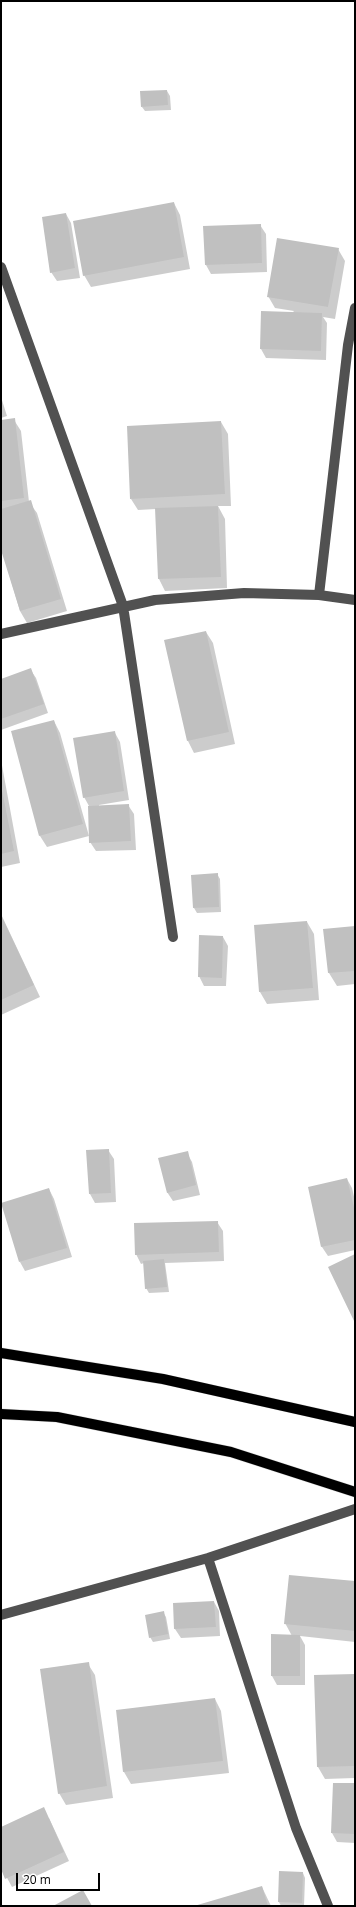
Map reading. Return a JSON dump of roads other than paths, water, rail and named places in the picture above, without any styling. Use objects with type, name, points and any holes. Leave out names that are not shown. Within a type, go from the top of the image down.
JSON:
[{"type":"main road","points":[[1,1353],[163,1379],[355,1422]]},
{"type":"main road","points":[[1,1414],[57,1417],[231,1452],[355,1492]]},
{"type":"street","points":[[1,267],[123,606],[173,937]]},
{"type":"street","points":[[319,595],[348,345],[355,308]]},
{"type":"street","points":[[1,634],[155,600],[244,593],[319,595],[355,600]]},
{"type":"street","points":[[1,1615],[208,1558],[355,1509]]},
{"type":"street","points":[[208,1558],[296,1828],[328,1906]]}]
